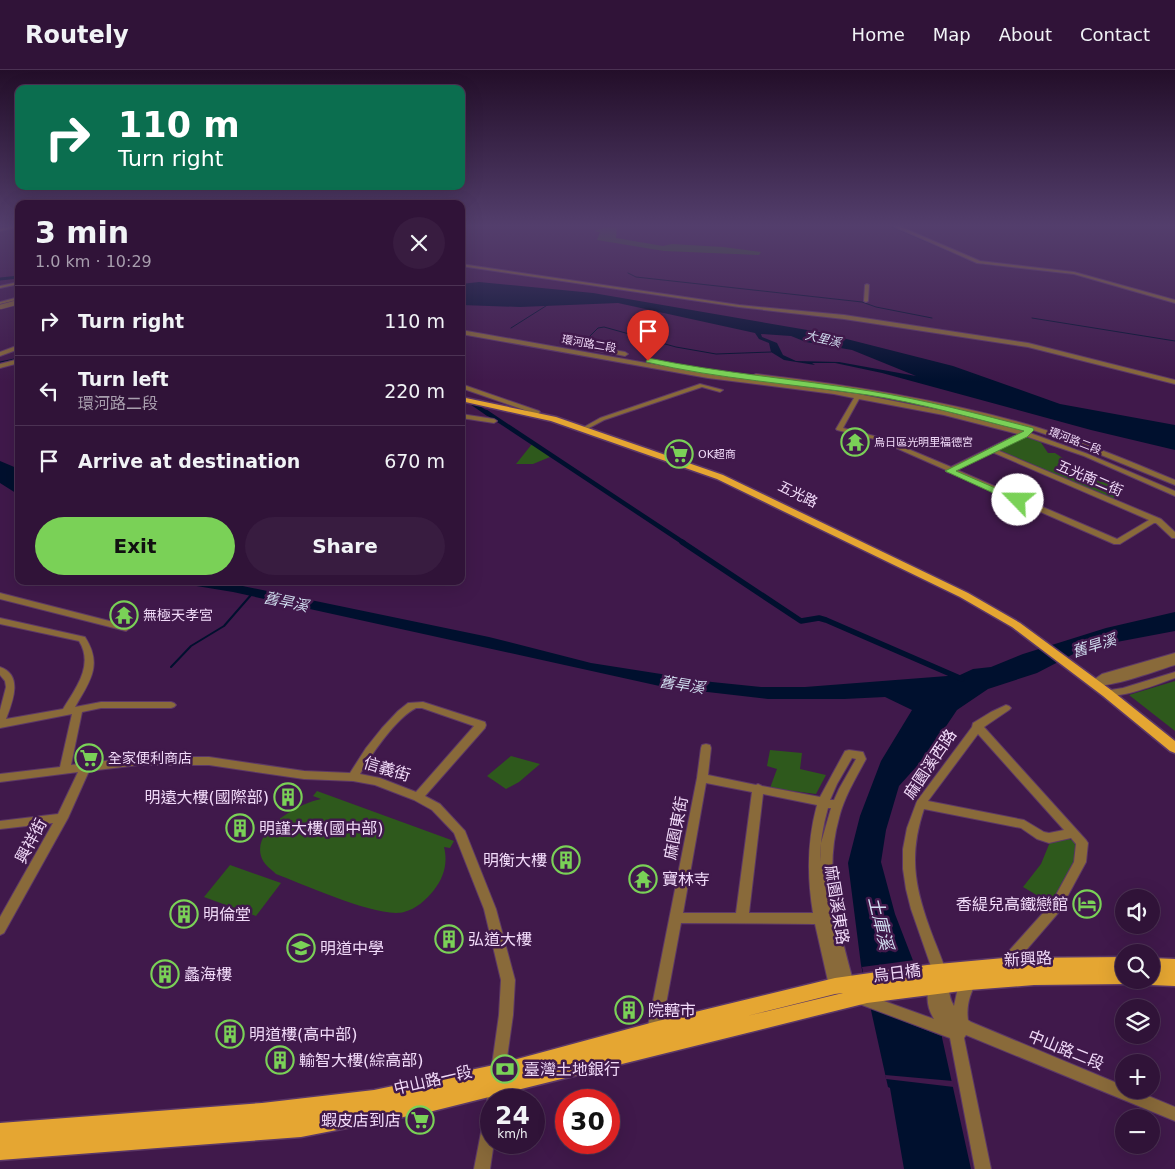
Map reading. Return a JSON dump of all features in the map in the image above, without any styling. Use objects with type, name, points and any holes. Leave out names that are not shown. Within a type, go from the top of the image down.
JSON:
[{"type":"main road","name":"五光路","points":[[465,399],[536,413],[587,427],[686,461],[757,490],[986,602],[1030,633]]},
{"type":"main road","name":"五光路","points":[[536,413],[674,459],[728,480],[972,599],[1030,633]]},
{"type":"main road","points":[[1030,633],[1175,741]]},
{"type":"main road","points":[[1110,692],[1175,748]]},
{"type":"main road","name":"新興路","points":[[935,981],[1004,966],[1115,965]]},
{"type":"main road","points":[[1160,966],[1175,967]]},
{"type":"main road","name":"新興路","points":[[935,981],[969,982],[1034,977],[1115,976]]},
{"type":"main road","points":[[1160,977],[1175,978]]},
{"type":"main road","name":"烏日橋","points":[[856,991],[935,981]]},
{"type":"main road","name":"中山路一段","points":[[0,1150],[301,1127],[429,1103],[856,991]]},
{"type":"main road","name":"中山路一段","points":[[0,1133],[306,1109],[429,1088],[496,1086],[654,1031],[856,991]]},
{"type":"street","points":[[551,278],[739,306],[883,322],[1003,341],[1175,383]]},
{"type":"street","points":[[1089,278],[1175,302]]},
{"type":"street","points":[[0,282],[15,283]]},
{"type":"street","points":[[0,287],[15,284]]},
{"type":"street","points":[[866,301],[867,285]]},
{"type":"street","points":[[0,306],[11,300],[15,300]]},
{"type":"street","points":[[0,306],[15,302]]},
{"type":"street","name":"環河路二段","points":[[465,330],[626,357],[708,376],[858,396],[1028,431],[1175,487]]},
{"type":"street","points":[[0,354],[15,348]]},
{"type":"street","points":[[0,366],[15,362]]},
{"type":"street","name":"環河路二段","points":[[647,362],[859,390],[956,409],[1088,447],[1175,487]]},
{"type":"street","points":[[587,427],[602,419],[702,384],[720,390]]},
{"type":"street","name":"五光路","points":[[465,387],[536,413]]},
{"type":"street","points":[[858,396],[839,429],[880,439],[949,471],[1117,542],[1152,521],[1158,521]]},
{"type":"street","points":[[465,417],[494,421]]},
{"type":"street","points":[[949,471],[1028,431]]},
{"type":"street","name":"環河路二段","points":[[1028,431],[1175,494]]},
{"type":"street","name":"五光南二街","points":[[992,450],[1158,521],[1175,536]]},
{"type":"street","points":[[0,596],[126,628]]},
{"type":"street","points":[[0,621],[82,638],[88,645],[92,663],[67,712]]},
{"type":"street","points":[[1096,682],[1105,676],[1175,656]]},
{"type":"street","points":[[1096,682],[1111,681],[1175,662]]},
{"type":"street","points":[[0,670],[9,677],[12,685],[0,723],[101,705],[171,705]]},
{"type":"street","points":[[1110,692],[1118,686],[1175,670]]},
{"type":"street","points":[[1110,692],[1123,691],[1175,675]]},
{"type":"street","points":[[352,777],[380,739],[408,708],[415,705],[423,705],[481,725],[418,797]]},
{"type":"street","name":"麻園溪西路","points":[[935,981],[928,942],[911,887],[907,848],[911,828],[921,804],[977,726],[1006,708]]},
{"type":"street","points":[[66,769],[78,709]]},
{"type":"street","points":[[977,726],[1082,843],[1080,862],[1055,908],[1004,966]]},
{"type":"street","name":"麻園東街","points":[[654,1031],[706,748]]},
{"type":"street","name":"麻園溪東路","points":[[825,919],[828,831],[845,784],[861,759],[859,755],[849,754],[824,800],[813,856],[814,885],[825,919],[856,991]]},
{"type":"street","name":"信義街","points":[[1,780],[66,769],[139,761],[209,761],[304,775],[352,777],[376,781],[418,797],[436,807],[460,831],[490,909],[508,980],[496,1086]]},
{"type":"street","name":"興祥街","points":[[0,929],[62,818],[86,767]]},
{"type":"street","points":[[702,778],[824,800],[836,805]]},
{"type":"street","points":[[742,918],[758,788]]},
{"type":"street","points":[[921,804],[1024,824],[1040,836],[1049,838],[1073,833]]},
{"type":"street","points":[[0,825],[62,818]]},
{"type":"street","points":[[675,918],[825,919]]},
{"type":"street","name":"中山路二段","points":[[935,981],[934,1004],[938,1014],[948,1023],[1175,1114]]},
{"type":"street","points":[[969,982],[962,995],[959,1008],[982,1169]]},
{"type":"street","points":[[856,991],[963,1029]]},
{"type":"street","points":[[482,1169],[485,1154]]},
{"type":"green space","points":[[1026,437],[1040,441],[1048,453],[1055,453],[1100,482],[1107,481],[1123,492],[1112,499],[998,450]]},
{"type":"green space","points":[[532,444],[550,457],[533,464],[516,464]]},
{"type":"green space","points":[[1175,681],[1175,731],[1129,695]]},
{"type":"green space","points":[[770,750],[802,753],[800,769],[826,775],[816,794],[770,788],[777,769],[767,766]]},
{"type":"green space","points":[[511,756],[540,764],[519,782],[506,789],[487,776]]},
{"type":"green space","points":[[317,791],[454,841],[450,848],[444,847],[446,859],[443,875],[428,897],[408,911],[392,913],[360,906],[341,899],[276,874],[267,866],[261,856],[260,846],[264,836],[271,827],[290,812],[312,801],[321,799],[313,796]]},
{"type":"green space","points":[[1069,839],[1079,843],[1078,858],[1052,904],[1023,887],[1041,864],[1050,842]]},
{"type":"green space","points":[[230,865],[281,883],[256,916],[204,897]]},
{"type":"water","name":"大里溪","points":[[479,282],[593,293],[819,332],[953,366],[1060,404],[1175,425],[1175,450],[1091,430],[882,373],[835,363],[812,363],[815,365],[784,360],[771,352],[769,343],[759,339],[755,333],[618,303],[520,307],[465,305],[465,284]],"holes":[[[761,334],[791,336],[806,342],[852,350],[916,376],[839,362],[796,361],[783,355],[777,343],[762,337]]]},
{"type":"water","points":[[0,461],[15,467],[15,492],[0,483]]},
{"type":"water","name":"土庫溪","points":[[190,585],[238,585],[489,637],[591,663],[712,682],[761,687],[805,687],[960,675],[973,669],[991,667],[1023,654],[1106,628],[1175,612],[1175,631],[1085,648],[1037,673],[988,689],[957,710],[926,756],[899,786],[886,830],[881,862],[895,914],[941,1033],[971,1169],[904,1169],[890,1088],[888,1087],[861,965],[848,863],[860,816],[881,761],[912,710],[885,697],[768,699],[664,687],[233,592]]},
{"type":"pier","points":[[915,960],[929,994],[941,1036],[870,1008],[862,967]]},
{"type":"pier","points":[[885,1075],[953,1081],[954,1087],[886,1079]]},
{"type":"waterway","points":[[0,279],[7,278]]},
{"type":"waterway","points":[[648,278],[862,302],[876,307],[932,318]]},
{"type":"waterway","points":[[511,328],[549,304]]},
{"type":"waterway","points":[[1032,318],[1175,341]]},
{"type":"waterway","points":[[586,340],[598,328],[604,327],[676,347],[716,354],[771,352]]},
{"type":"waterway","name":"舊旱溪","points":[[0,362],[15,359]]},
{"type":"waterway","points":[[472,403],[488,414]]},
{"type":"waterway","points":[[486,412],[684,543]]},
{"type":"waterway","points":[[682,542],[801,621],[819,618],[826,620],[962,679]]},
{"type":"waterway","points":[[171,667],[191,646],[224,626],[251,595]]},
{"type":"place","name":"烏日區光明里福德宮","points":[[855,442]]},
{"type":"place","name":"OK超商","points":[[679,454]]},
{"type":"place","name":"無極天孝宮","points":[[124,615]]},
{"type":"place","name":"全家便利商店","points":[[89,758]]},
{"type":"place","name":"明遠大樓(國際部)","points":[[288,797]]},
{"type":"place","name":"明謹大樓(國中部)","points":[[240,828]]},
{"type":"place","name":"明衡大樓","points":[[566,860]]},
{"type":"place","name":"寶林寺","points":[[643,879]]},
{"type":"place","name":"香緹兒高鐵戀館","points":[[1087,904]]},
{"type":"place","name":"明倫堂","points":[[184,914]]},
{"type":"place","name":"弘道大樓","points":[[449,939]]},
{"type":"place","name":"明道中學","points":[[301,948]]},
{"type":"place","name":"蠡海樓","points":[[165,974]]},
{"type":"place","name":"院轄市","points":[[629,1010]]},
{"type":"place","name":"明道樓(高中部)","points":[[230,1034]]},
{"type":"place","name":"輸智大樓(綜高部)","points":[[280,1060]]},
{"type":"place","name":"臺灣土地銀行","points":[[505,1069]]},
{"type":"place","name":"蝦皮店到店","points":[[420,1120]]},
{"type":"route","points":[[648,361],[708,372],[870,393],[957,411],[1030,430],[1024,435],[949,471],[1018,500]]}]
